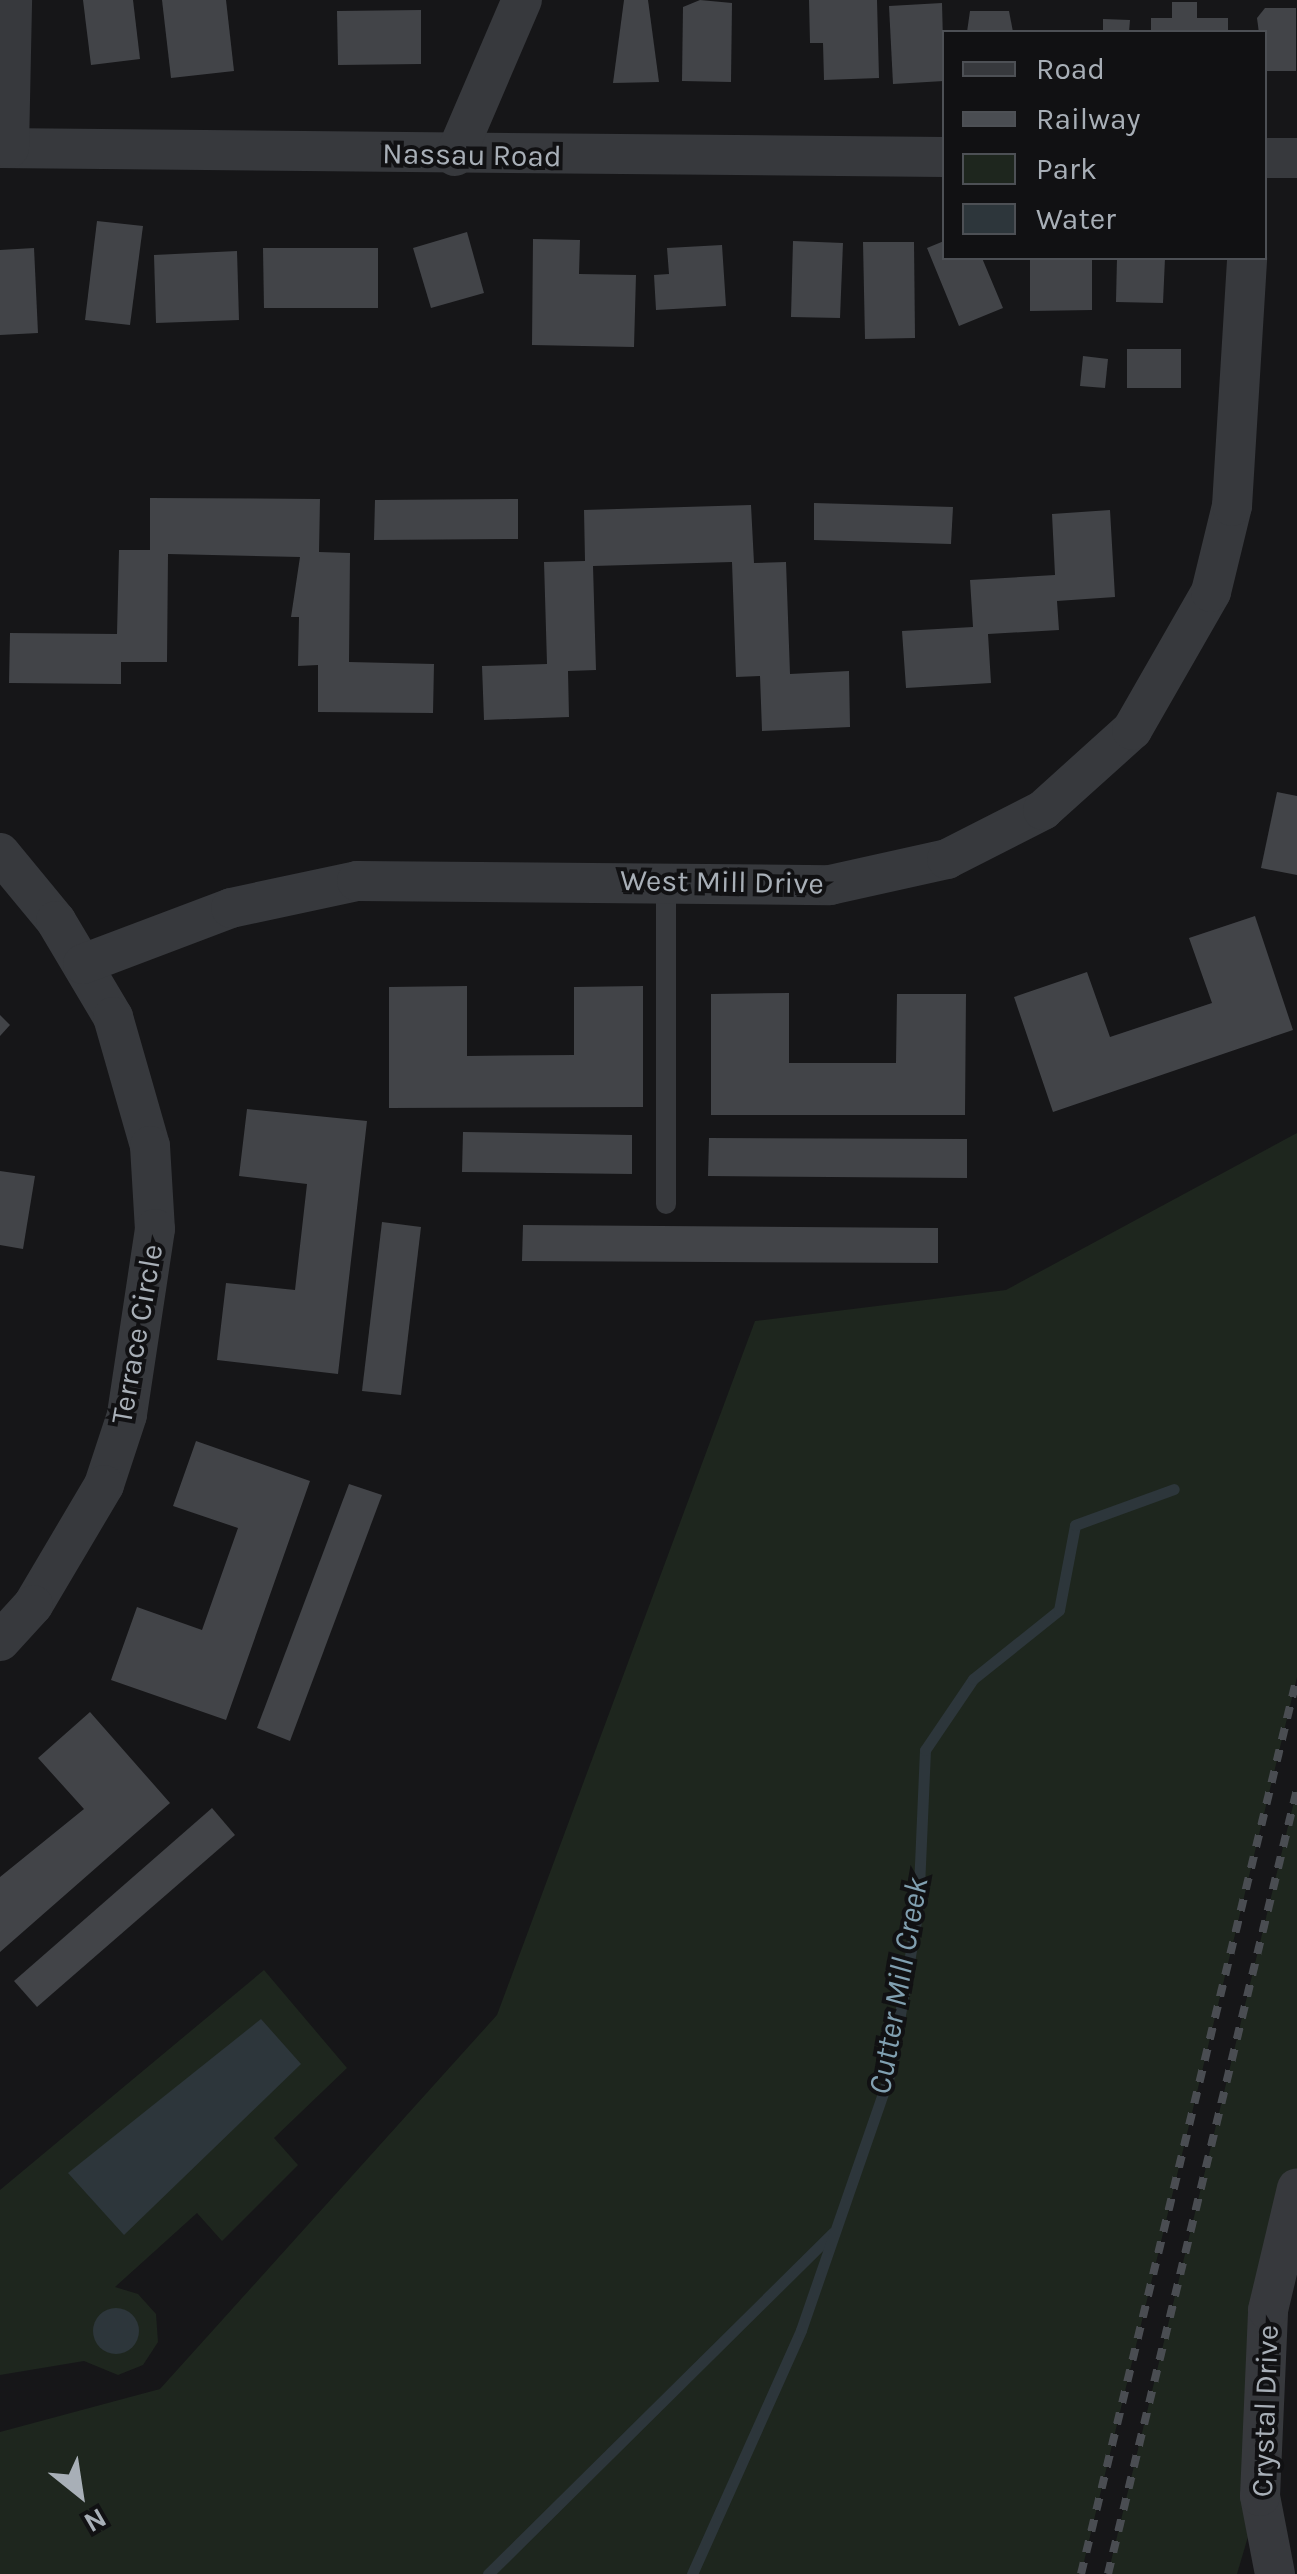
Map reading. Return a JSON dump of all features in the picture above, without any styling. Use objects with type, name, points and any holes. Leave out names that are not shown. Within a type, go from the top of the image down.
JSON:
[{"type":"street","points":[[4,148],[12,0]]},
{"type":"street","points":[[455,156],[522,0]]},
{"type":"street","name":"Nassau Road","points":[[4,148],[455,156],[942,157]]},
{"type":"street","points":[[1267,158],[1297,158]]},
{"type":"street","name":"West Mill Drive","points":[[83,964],[231,908],[357,881],[830,885],[947,859],[1044,810],[1132,730],[1191,639],[1221,552],[1247,260]]},
{"type":"street","name":"Terrace Circle","points":[[0,853],[83,964],[113,1017],[150,1146],[147,1306],[104,1485],[53,1576],[0,1641]]},
{"type":"street","name":"Crystal Drive","points":[[1275,2574],[1260,2496],[1268,2310],[1297,2188]]},
{"type":"lane","points":[[666,882],[666,1204]]},
{"type":"green space","points":[[1297,1133],[1297,1677],[1081,2574],[0,2574],[0,2432],[160,2389],[497,2015],[755,1321],[1006,1290]]},
{"type":"green space","points":[[1297,1789],[1297,2188],[1260,2496],[1237,2574],[1108,2574]]},
{"type":"green space","points":[[264,1970],[347,2068],[274,2138],[298,2165],[222,2241],[197,2213],[115,2287],[138,2294],[156,2314],[158,2342],[143,2365],[118,2375],[84,2361],[0,2375],[0,2190]]},
{"type":"water","points":[[261,2019],[301,2064],[124,2235],[68,2173]]},
{"type":"water","points":[[116,2308],[132,2315],[139,2331],[132,2347],[116,2354],[100,2347],[93,2331],[100,2315]]},
{"type":"building","points":[[83,0],[133,0],[140,59],[91,65]]},
{"type":"building","points":[[162,0],[226,0],[234,71],[171,78]]},
{"type":"building","points":[[624,0],[648,0],[659,82],[613,83]]},
{"type":"building","points":[[700,0],[732,3],[731,82],[682,81],[683,7]]},
{"type":"building","points":[[809,0],[877,0],[879,78],[824,80],[823,43],[810,43]]},
{"type":"building","points":[[1172,2],[1197,2],[1197,18],[1228,18],[1228,30],[1151,30],[1151,18],[1172,18]]},
{"type":"building","points":[[942,3],[942,81],[893,84],[889,6]]},
{"type":"building","points":[[1265,8],[1296,8],[1296,71],[1267,71],[1267,30],[1259,30],[1257,18]]},
{"type":"building","points":[[421,10],[421,64],[338,65],[337,11]]},
{"type":"building","points":[[970,11],[1009,11],[1013,30],[967,30]]},
{"type":"building","points":[[1103,19],[1130,20],[1129,30],[1103,30]]},
{"type":"building","points":[[97,221],[143,226],[130,325],[85,320]]},
{"type":"building","points":[[467,232],[484,293],[431,308],[413,248]]},
{"type":"building","points":[[533,239],[580,240],[579,274],[636,275],[634,347],[532,345]]},
{"type":"building","points":[[793,241],[843,243],[840,318],[791,317]]},
{"type":"building","points":[[863,242],[914,242],[915,338],[865,339]]},
{"type":"building","points":[[942,242],[942,260],[983,260],[1003,308],[959,326],[927,248]]},
{"type":"building","points":[[722,245],[726,306],[656,310],[654,275],[669,274],[667,248]]},
{"type":"building","points":[[34,248],[38,333],[0,335],[0,250]]},
{"type":"building","points":[[263,248],[378,248],[378,308],[264,308]]},
{"type":"building","points":[[237,251],[239,320],[156,323],[154,255]]},
{"type":"building","points":[[1030,260],[1092,260],[1092,310],[1030,311]]},
{"type":"building","points":[[1117,260],[1165,260],[1163,303],[1116,302]]},
{"type":"building","points":[[1127,349],[1181,349],[1181,388],[1127,388]]},
{"type":"building","points":[[1083,356],[1108,359],[1105,388],[1080,386]]},
{"type":"building","points":[[150,498],[320,499],[319,552],[350,553],[349,662],[434,664],[433,713],[318,712],[318,665],[298,666],[299,617],[291,617],[300,557],[168,554],[167,662],[121,662],[121,684],[9,683],[10,633],[117,634],[119,550],[150,550]]},
{"type":"building","points":[[518,499],[518,539],[374,540],[375,500]]},
{"type":"building","points":[[814,503],[953,507],[951,544],[814,540]]},
{"type":"building","points":[[751,505],[754,563],[786,562],[790,674],[849,671],[850,727],[762,731],[760,676],[736,677],[732,562],[593,566],[596,670],[568,671],[569,717],[484,720],[482,666],[547,664],[544,562],[585,561],[584,510]]},
{"type":"building","points":[[1110,510],[1115,597],[1057,601],[1059,630],[988,634],[991,683],[906,688],[902,631],[973,627],[970,580],[1055,575],[1052,514]]},
{"type":"building","points":[[1277,792],[1297,796],[1297,875],[1261,868]]},
{"type":"building","points":[[1255,916],[1293,1030],[1053,1112],[1014,997],[1087,972],[1110,1037],[1212,1003],[1189,938]]},
{"type":"building","points":[[467,986],[467,1056],[574,1055],[574,987],[643,986],[643,1107],[389,1108],[389,987]]},
{"type":"building","points":[[789,993],[789,1063],[896,1063],[897,994],[966,994],[965,1115],[711,1115],[711,994]]},
{"type":"building","points":[[0,1015],[10,1025],[0,1036]]},
{"type":"building","points":[[247,1109],[367,1121],[338,1374],[217,1360],[226,1283],[295,1290],[307,1184],[239,1176]]},
{"type":"building","points":[[463,1132],[632,1135],[632,1174],[462,1172]]},
{"type":"building","points":[[709,1138],[967,1139],[967,1178],[708,1176]]},
{"type":"building","points":[[0,1171],[35,1176],[23,1249],[0,1245]]},
{"type":"building","points":[[382,1222],[421,1227],[401,1395],[362,1391]]},
{"type":"building","points":[[523,1225],[938,1228],[938,1263],[522,1261]]},
{"type":"building","points":[[196,1441],[310,1481],[226,1720],[111,1680],[137,1607],[202,1630],[238,1528],[173,1506]]},
{"type":"building","points":[[349,1484],[382,1495],[290,1741],[257,1728]]},
{"type":"building","points":[[90,1712],[170,1803],[0,1952],[0,1877],[84,1809],[38,1758]]},
{"type":"building","points":[[212,1808],[235,1835],[37,2007],[14,1981]]},
{"type":"waterway","name":"Cutter Mill Creek","points":[[692,2574],[801,2330],[890,2073],[918,1910],[925,1750],[973,1679],[1059,1610],[1075,1525],[1174,1489]]},
{"type":"waterway","points":[[488,2574],[833,2232]]},
{"type":"railway","points":[[1081,2574],[1297,1677]]},
{"type":"railway","points":[[1108,2574],[1297,1789]]}]
